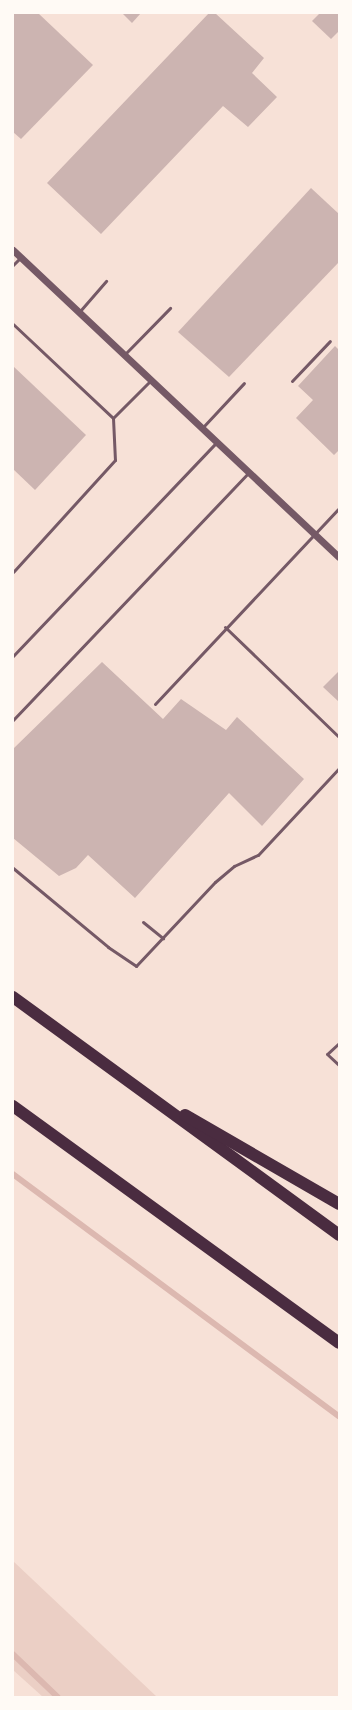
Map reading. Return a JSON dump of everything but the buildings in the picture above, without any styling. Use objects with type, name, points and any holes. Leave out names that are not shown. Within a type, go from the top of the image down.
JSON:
[{"type":"highway","points":[[13,997],[339,1235]]},
{"type":"highway","points":[[128,1082],[339,1204]]},
{"type":"highway","points":[[13,1106],[339,1343]]},
{"type":"street","points":[[13,250],[123,356],[339,557]]},
{"type":"lane","points":[[13,265],[21,257]]},
{"type":"lane","points":[[79,312],[106,281]]},
{"type":"lane","points":[[123,356],[170,308]]},
{"type":"lane","points":[[13,324],[113,418],[115,460],[13,572]]},
{"type":"lane","points":[[292,381],[330,341]]},
{"type":"lane","points":[[113,418],[150,380]]},
{"type":"lane","points":[[202,429],[244,383]]},
{"type":"lane","points":[[13,656],[217,442]]},
{"type":"lane","points":[[13,720],[248,473]]},
{"type":"lane","points":[[155,704],[225,627],[316,535],[339,508]]},
{"type":"lane","points":[[225,627],[339,737]]},
{"type":"lane","points":[[13,868],[108,947],[136,966],[220,878],[234,866],[258,855],[339,768]]},
{"type":"lane","points":[[143,922],[163,938]]},
{"type":"lane","points":[[339,1043],[327,1054],[339,1065]]},
{"type":"shaded area","points":[[13,1561],[157,1697],[43,1697],[13,1670]]},
{"type":"waterway","points":[[13,1174],[339,1416]]},
{"type":"waterway","points":[[13,1654],[58,1697]]}]
